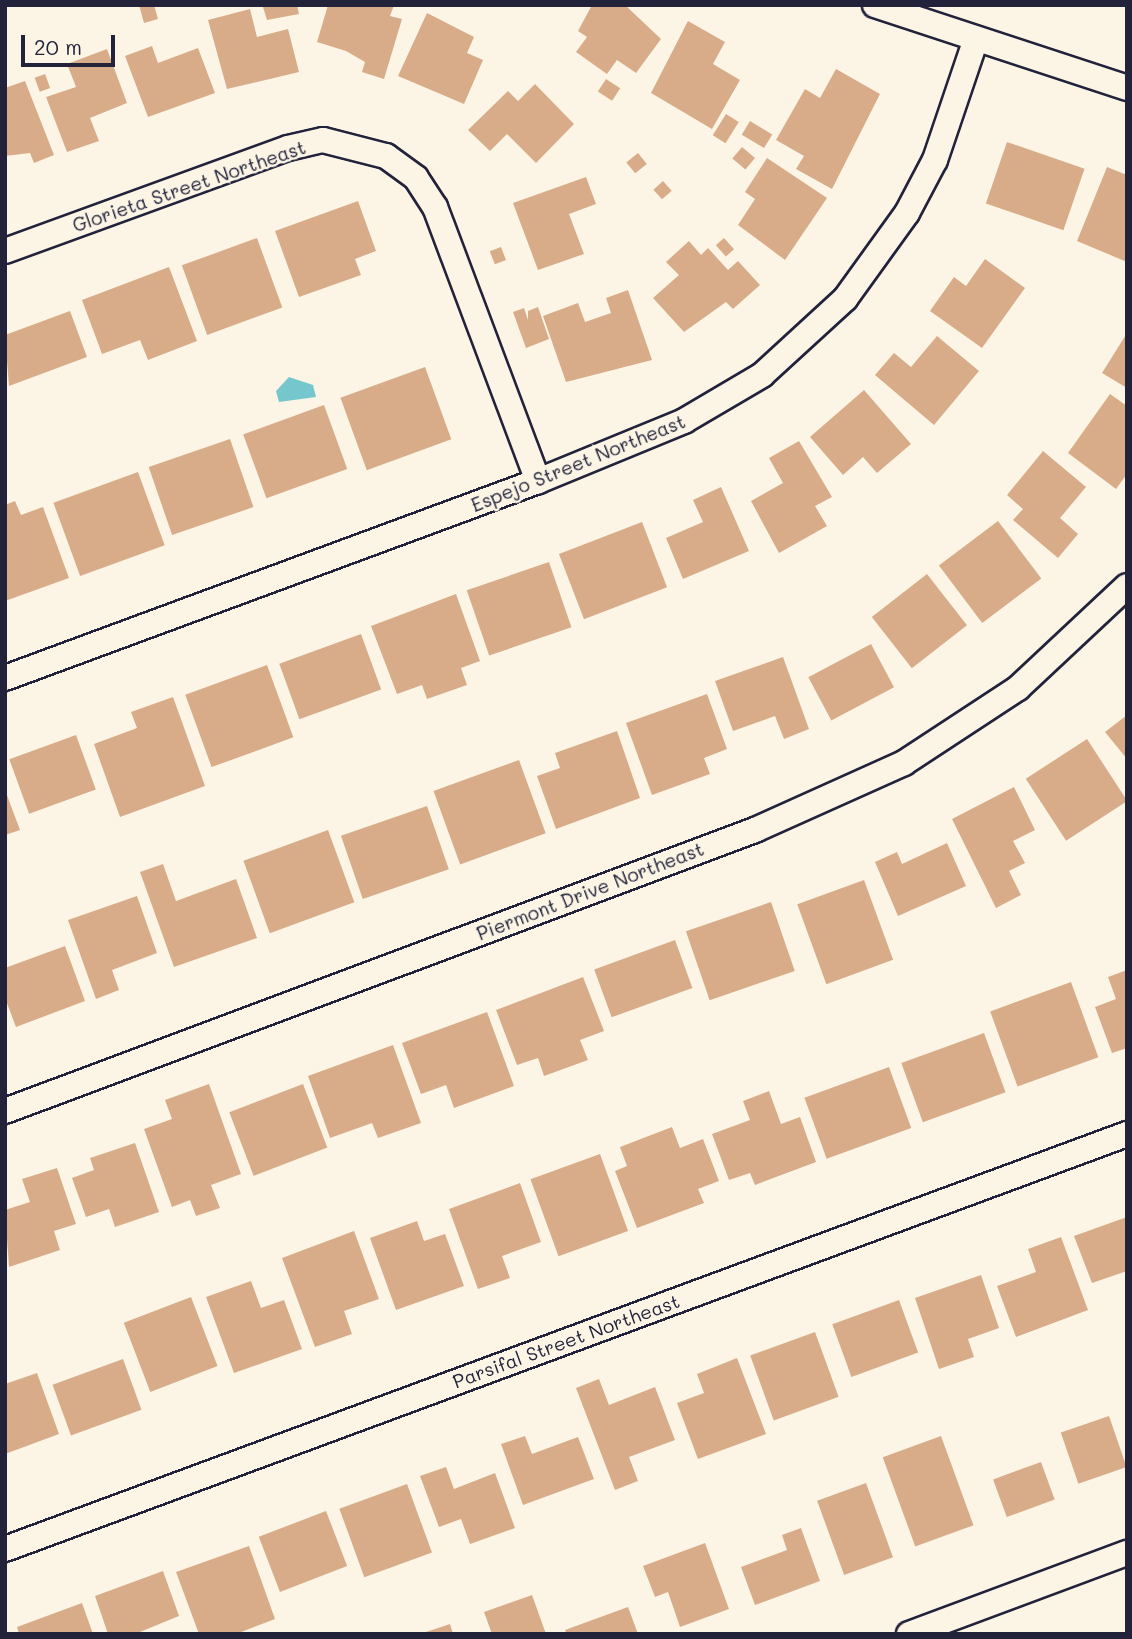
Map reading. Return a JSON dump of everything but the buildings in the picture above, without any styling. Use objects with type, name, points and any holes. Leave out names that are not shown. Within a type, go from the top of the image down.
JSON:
[{"type":"street","points":[[875,5],[1127,88]]},
{"type":"street","name":"Espejo Street Northeast","points":[[5,678],[538,481],[713,406],[806,340],[845,299],[907,213],[935,160],[976,39]]},
{"type":"street","name":"Glorieta Street Northeast","points":[[5,251],[288,148],[323,140],[386,156],[416,178],[435,207],[538,481]]},
{"type":"street","name":"Piermont Drive Northeast","points":[[5,1111],[755,830],[904,762],[1018,688],[1127,586]]},
{"type":"street","name":"Parsifal Street Northeast","points":[[5,1549],[1127,1134]]},
{"type":"street","points":[[909,1634],[1127,1553]]},
{"type":"water","points":[[289,377],[313,385],[316,397],[279,402],[276,391]]}]
